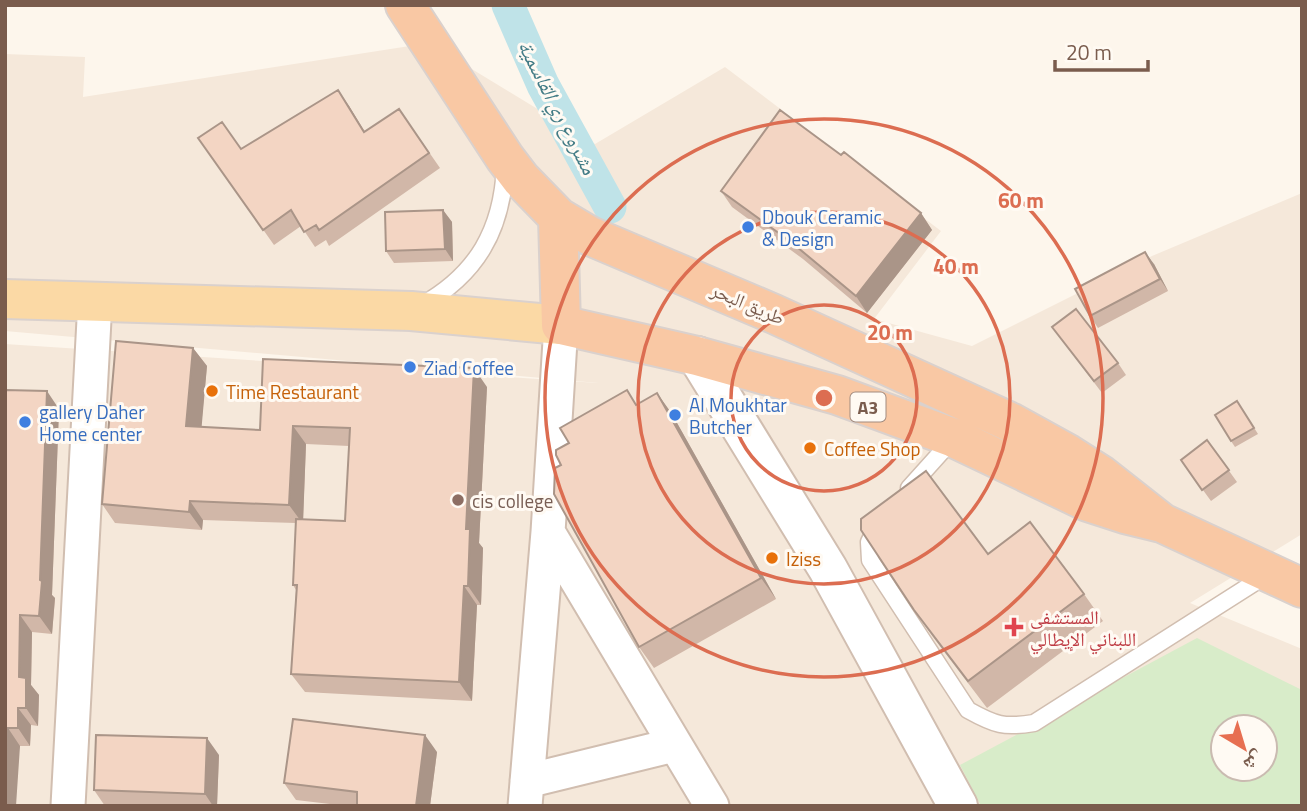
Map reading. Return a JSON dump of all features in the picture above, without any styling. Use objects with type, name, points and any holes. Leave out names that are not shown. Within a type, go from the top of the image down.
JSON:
[{"type":"highway","name":"طريق البحر","points":[[405,5],[505,158],[521,179],[558,217],[590,236],[775,314],[1010,422],[1101,475],[1162,523]]},
{"type":"highway","points":[[558,217],[561,325]]},
{"type":"highway","name":"طريق البحر","points":[[561,325],[697,356],[837,395],[954,438],[1088,502],[1162,523],[1286,580]]},
{"type":"main road","points":[[5,299],[411,311],[561,325]]},
{"type":"street","points":[[68,806],[95,301]]},
{"type":"street","points":[[561,325],[548,532],[526,793],[674,745]]},
{"type":"street","points":[[697,356],[828,569],[958,806]]},
{"type":"street","points":[[548,532],[712,806]]},
{"type":"lane","points":[[411,311],[444,292],[472,266],[492,233],[503,197],[505,158]]},
{"type":"lane","points":[[903,496],[954,438]]},
{"type":"lane","points":[[886,515],[869,542],[870,560],[968,710],[992,723],[1008,727],[1034,723],[1286,580]]},
{"type":"shaded area","points":[[429,43],[595,144],[725,67],[941,231],[874,319],[972,346],[1152,256],[1302,193],[1302,534],[1190,603],[1302,649],[1302,806],[5,806],[5,344],[598,383],[5,331],[5,54],[85,57],[83,97]]},
{"type":"green space","points":[[1197,638],[1302,690],[1302,806],[981,806],[960,765]]},
{"type":"building","points":[[338,90],[364,132],[399,109],[429,153],[319,230],[316,225],[304,232],[291,210],[263,230],[198,138],[222,122],[241,149]]},
{"type":"building","points":[[780,110],[841,155],[844,152],[921,213],[856,296],[791,242],[721,191]]},
{"type":"building","points":[[443,210],[445,249],[386,251],[385,212]]},
{"type":"building","points":[[1145,252],[1160,279],[1090,316],[1075,289]]},
{"type":"building","points":[[1076,309],[1118,363],[1094,381],[1052,327]]},
{"type":"building","points":[[116,341],[193,348],[186,426],[260,430],[263,359],[474,368],[466,529],[470,529],[468,586],[464,586],[459,682],[291,674],[297,585],[293,585],[296,519],[345,521],[350,428],[293,426],[289,505],[190,501],[189,512],[102,504]]},
{"type":"building","points":[[5,390],[47,391],[39,616],[20,615],[19,677],[26,678],[26,708],[18,708],[18,728],[8,728],[5,767]]},
{"type":"building","points":[[627,390],[636,405],[657,393],[761,578],[639,647],[554,494],[555,468],[561,465],[556,450],[569,443],[560,428]]},
{"type":"building","points":[[1237,401],[1254,428],[1231,441],[1215,415]]},
{"type":"building","points":[[1207,440],[1229,470],[1202,490],[1181,460]]},
{"type":"building","points":[[926,471],[988,554],[1030,522],[1084,594],[968,681],[914,610],[861,530],[861,519]]},
{"type":"building","points":[[293,719],[425,735],[416,806],[357,806],[357,792],[284,783]]},
{"type":"building","points":[[96,735],[207,738],[205,794],[94,790]]},
{"type":"waterway","name":"مشروع ري القاسمية","points":[[508,5],[543,85],[610,207]]},
{"type":"place","name":"Dbouk Ceramic & Design","points":[[748,227]]},
{"type":"place","name":"Ziad Coffee","points":[[410,367]]},
{"type":"place","name":"Time Restaurant","points":[[212,391]]},
{"type":"place","name":"Al Moukhtar Butcher","points":[[675,415]]},
{"type":"place","name":"gallery Daher Home center","points":[[25,422]]},
{"type":"place","name":"Coffee Shop","points":[[810,448]]},
{"type":"place","name":"cis college","points":[[458,500]]},
{"type":"place","name":"Iziss","points":[[772,558]]},
{"type":"place","name":"المستشفى اللبناني الإيطالي","points":[[1014,627]]}]
